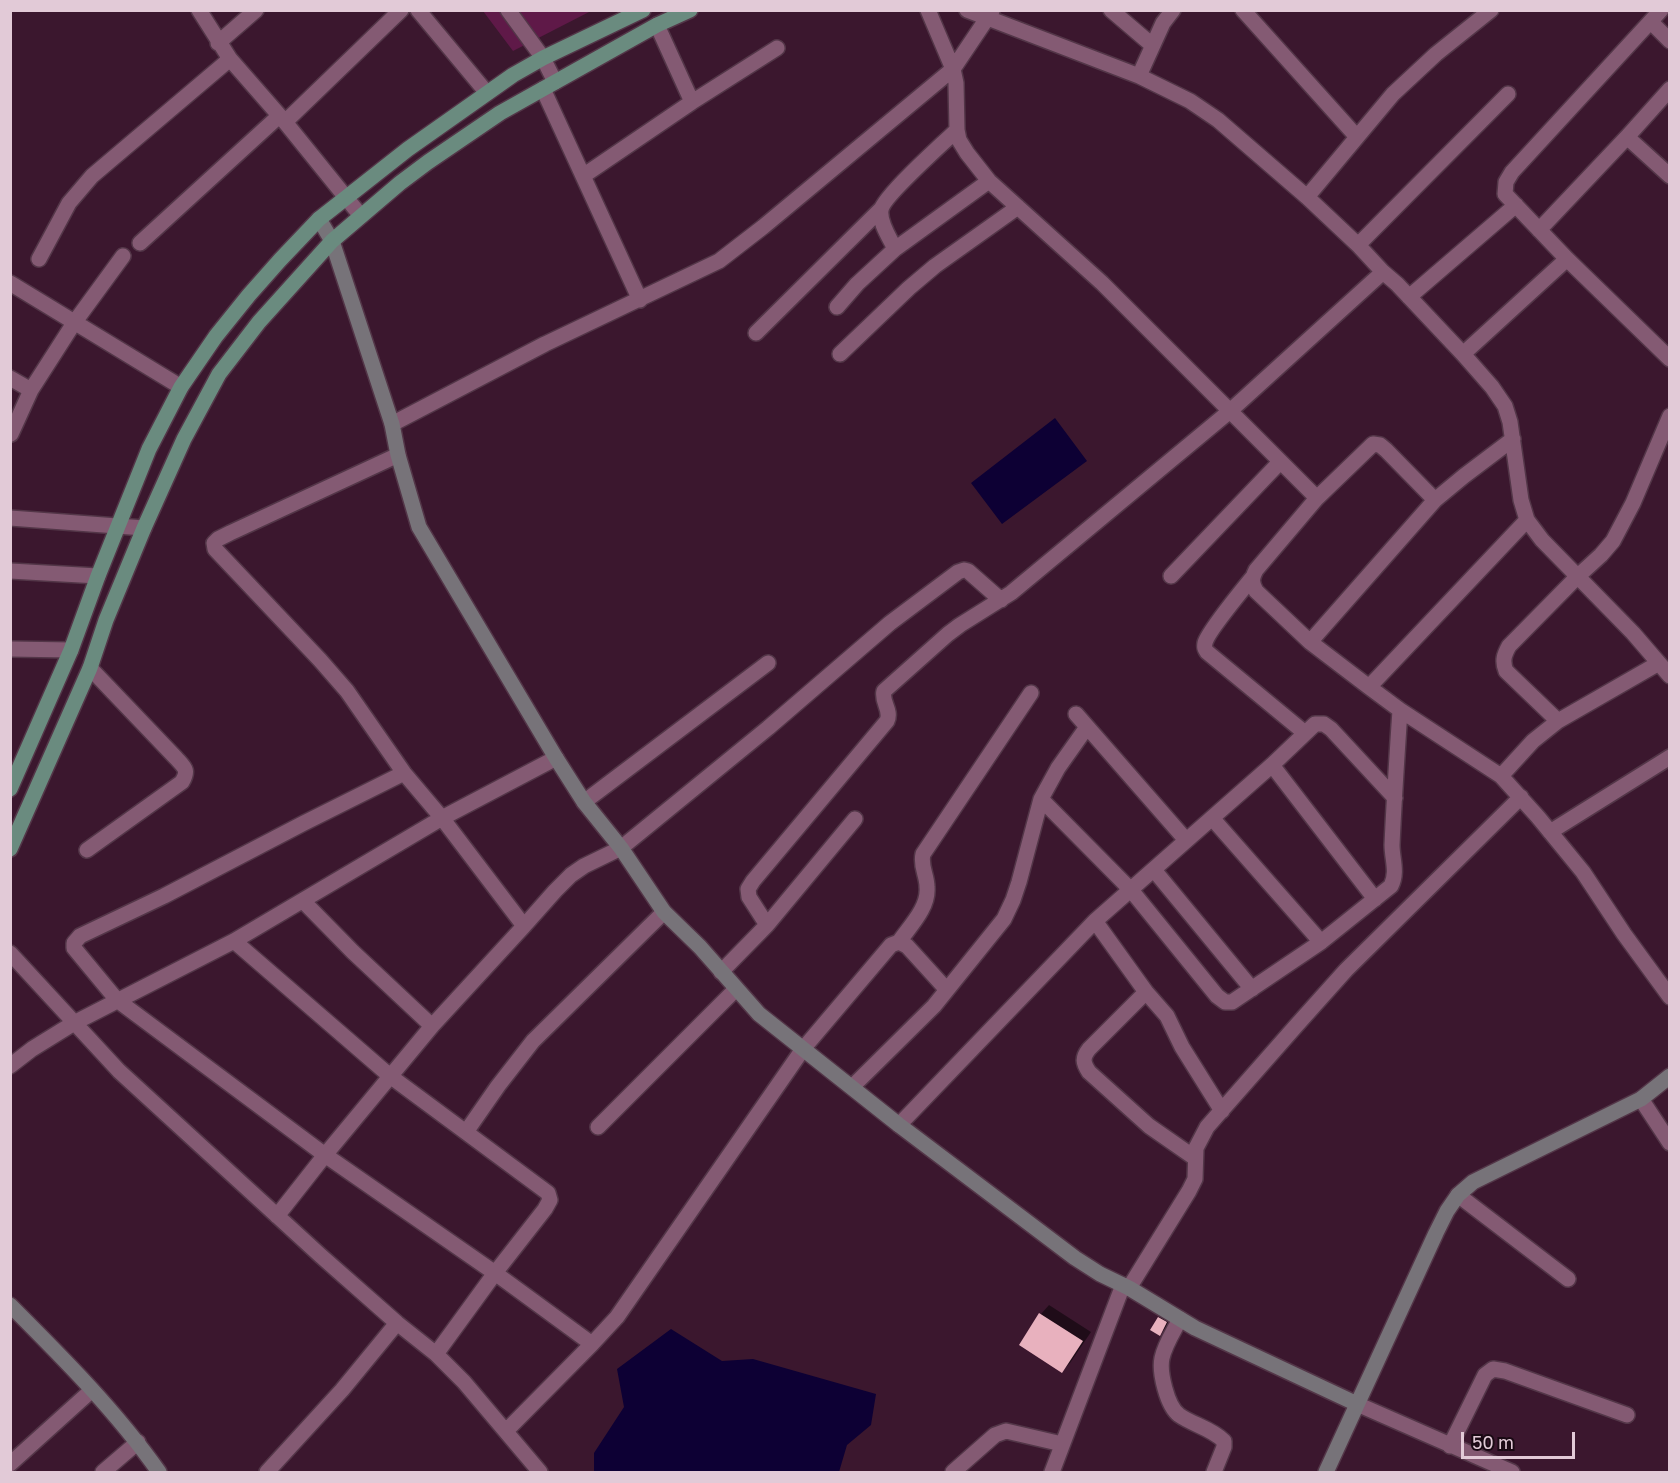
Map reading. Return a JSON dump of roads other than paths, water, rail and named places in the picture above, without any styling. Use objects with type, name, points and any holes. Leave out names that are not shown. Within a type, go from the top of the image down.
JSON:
[{"type":"main road","points":[[10,789],[71,650],[149,449],[181,387],[242,303],[319,219],[408,149],[513,75],[643,10]]},
{"type":"main road","points":[[10,849],[90,668],[106,620],[184,439],[219,374],[259,322],[332,241],[428,162],[500,113],[657,25],[690,10]]},
{"type":"street","points":[[198,10],[230,59],[361,216]]},
{"type":"street","points":[[218,43],[256,10]]},
{"type":"street","points":[[140,243],[282,119],[400,10]]},
{"type":"street","points":[[418,10],[487,93]]},
{"type":"street","points":[[508,10],[543,58],[549,85],[583,176],[640,300]]},
{"type":"street","points":[[928,10],[953,69],[956,83],[959,140],[989,181],[1102,283],[1317,498]]},
{"type":"street","points":[[967,10],[989,15],[1139,76],[1190,101],[1218,120],[1307,197],[1358,245],[1492,387],[1504,406],[1510,422],[1521,500],[1527,519],[1542,540],[1633,633],[1670,676]]},
{"type":"street","points":[[1111,10],[1152,45]]},
{"type":"street","points":[[1139,76],[1163,23],[1173,10]]},
{"type":"street","points":[[1243,10],[1357,137]]},
{"type":"street","points":[[1307,197],[1392,94],[1488,11]]},
{"type":"street","points":[[392,424],[545,344],[719,261],[953,69],[989,15]]},
{"type":"street","points":[[1670,42],[1656,16],[1512,172],[1506,182],[1505,194],[1567,259],[1670,359]]},
{"type":"street","points":[[657,25],[692,102]]},
{"type":"street","points":[[583,176],[777,48]]},
{"type":"street","points":[[39,259],[69,202],[92,176],[230,59]]},
{"type":"street","points":[[1539,230],[1670,89]]},
{"type":"street","points":[[1358,245],[1508,94]]},
{"type":"street","points":[[756,333],[881,209],[902,183],[957,129]]},
{"type":"street","points":[[1627,137],[1670,176]]},
{"type":"street","points":[[837,307],[895,249],[989,181]]},
{"type":"street","points":[[1409,297],[1516,205]]},
{"type":"street","points":[[840,354],[935,266],[1018,207]]},
{"type":"street","points":[[881,209],[881,220],[895,249]]},
{"type":"street","points":[[319,219],[332,241],[392,424],[398,455],[419,527],[584,802],[621,848],[664,912],[700,947],[759,1014],[899,1125],[1075,1258],[1100,1274],[1126,1286],[1195,1328],[1512,1473]]},
{"type":"street","points":[[11,434],[31,390],[74,322],[123,256]]},
{"type":"street","points":[[1463,354],[1567,259]]},
{"type":"street","points":[[767,925],[749,897],[748,889],[887,721],[889,713],[883,696],[884,691],[960,625],[1001,600],[1048,563],[1230,411],[1383,272]]},
{"type":"street","points":[[10,283],[181,387]]},
{"type":"street","points":[[10,378],[31,390]]},
{"type":"street","points":[[1558,721],[1506,671],[1503,664],[1504,654],[1509,646],[1613,541],[1623,524],[1670,416]]},
{"type":"street","points":[[1310,642],[1436,500],[1513,439]]},
{"type":"street","points":[[1305,733],[1207,652],[1205,642],[1256,570],[1317,498],[1373,444],[1380,445],[1386,450],[1436,500]]},
{"type":"street","points":[[398,455],[218,539],[214,543],[215,549],[347,691],[404,773],[442,818],[524,926]]},
{"type":"street","points":[[1171,576],[1280,462]]},
{"type":"street","points":[[10,518],[144,528]]},
{"type":"street","points":[[1369,687],[1527,519]]},
{"type":"street","points":[[277,1216],[432,1026],[571,875],[621,848],[768,728],[890,622],[958,572],[969,571],[1001,600]]},
{"type":"street","points":[[10,572],[98,576]]},
{"type":"street","points":[[1252,578],[1256,591],[1310,642],[1400,710],[1501,776],[1583,872],[1670,997]]},
{"type":"street","points":[[10,649],[71,650]]},
{"type":"street","points":[[584,802],[768,663]]},
{"type":"street","points":[[1501,776],[1533,741],[1558,721],[1659,663]]},
{"type":"street","points":[[87,850],[182,782],[186,775],[186,769],[90,668]]},
{"type":"street","points":[[506,1431],[616,1317],[803,1049],[891,945],[899,942],[923,908],[926,900],[928,888],[922,866],[923,854],[1030,693]]},
{"type":"street","points":[[1041,799],[1131,890],[1217,996],[1225,1002],[1232,1002],[1321,942],[1391,885],[1395,878],[1392,848],[1400,710]]},
{"type":"street","points":[[1076,714],[1186,840]]},
{"type":"street","points":[[899,1125],[1095,921],[1272,765],[1315,724],[1324,724],[1331,729],[1395,798]]},
{"type":"street","points":[[852,1087],[921,1020],[1004,919],[1013,900],[1041,799],[1058,768],[1087,728]]},
{"type":"street","points":[[10,1066],[32,1049],[74,1023],[234,941],[442,818],[556,758]]},
{"type":"street","points":[[1550,832],[1668,761]]},
{"type":"street","points":[[1272,765],[1375,899]]},
{"type":"street","points":[[404,773],[164,896],[80,936],[74,943],[74,948],[117,1000],[325,1155],[495,1273],[592,1344]]},
{"type":"street","points":[[1052,1473],[1126,1286],[1195,1179],[1196,1148],[1207,1127],[1346,970],[1521,797]]},
{"type":"street","points":[[1212,818],[1321,942]]},
{"type":"street","points":[[721,972],[767,925],[855,819]]},
{"type":"street","points":[[1154,870],[1252,989]]},
{"type":"street","points":[[303,901],[352,952],[432,1026]]},
{"type":"street","points":[[466,1132],[498,1086],[534,1041],[664,912]]},
{"type":"street","points":[[1095,921],[1146,992],[1167,1016],[1182,1047],[1222,1111]]},
{"type":"street","points":[[234,941],[390,1076],[548,1193],[550,1200],[545,1209],[436,1354]]},
{"type":"street","points":[[899,942],[907,946],[947,990]]},
{"type":"street","points":[[10,953],[119,1071],[277,1216],[397,1323],[436,1354],[464,1382],[540,1473]]},
{"type":"street","points":[[598,1127],[736,989]]},
{"type":"street","points":[[1146,992],[1083,1056],[1084,1065],[1149,1126],[1195,1158]]},
{"type":"street","points":[[1326,1473],[1443,1219],[1458,1195],[1473,1182],[1641,1099],[1670,1076]]},
{"type":"street","points":[[1641,1099],[1670,1143]]},
{"type":"street","points":[[1458,1195],[1568,1279]]},
{"type":"street","points":[[10,1305],[92,1390],[138,1442],[159,1473]]},
{"type":"street","points":[[1180,1319],[1162,1358],[1161,1366],[1168,1400],[1178,1414],[1214,1433],[1224,1441],[1214,1473]]},
{"type":"street","points":[[267,1473],[342,1390],[397,1323]]},
{"type":"street","points":[[1450,1446],[1485,1375],[1493,1369],[1505,1371],[1627,1415]]},
{"type":"street","points":[[10,1464],[92,1390]]},
{"type":"street","points":[[953,1473],[991,1438],[1006,1431],[1062,1444]]},
{"type":"street","points":[[103,1473],[138,1442]]}]
